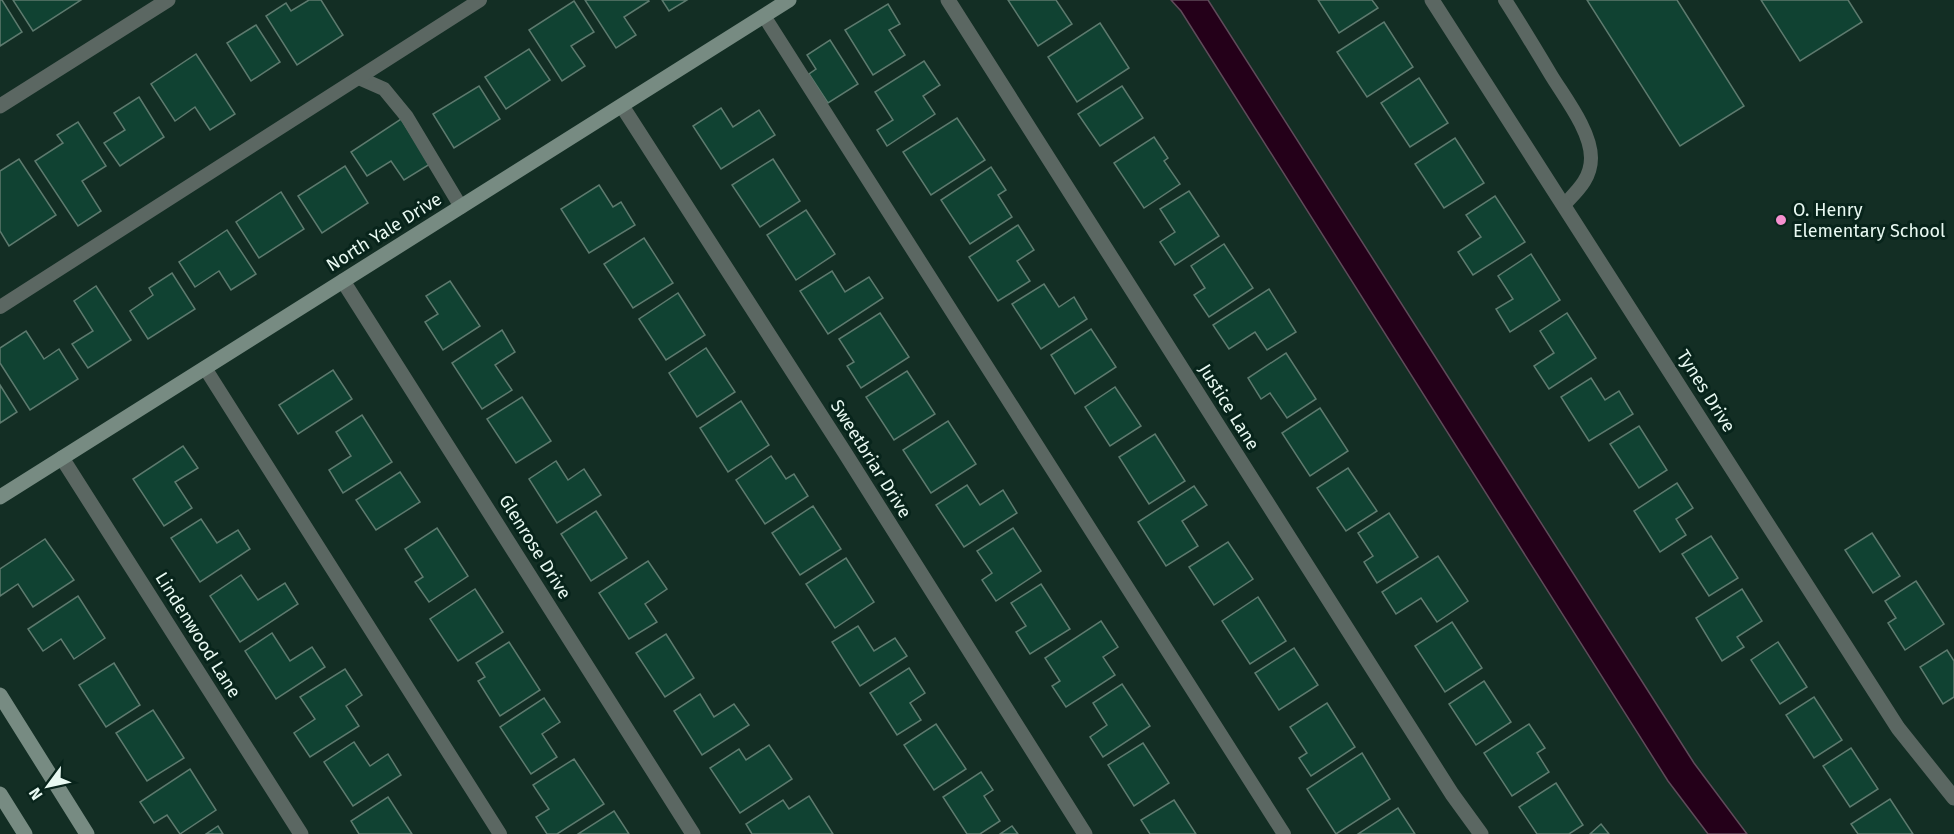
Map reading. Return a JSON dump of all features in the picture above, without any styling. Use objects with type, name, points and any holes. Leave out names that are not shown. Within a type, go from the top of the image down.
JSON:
[{"type":"street","points":[[0,106],[168,0]]},
{"type":"street","name":"North Yale Drive","points":[[0,497],[789,0]]},
{"type":"street","name":"Justice Lane","points":[[948,0],[1445,784],[1480,834]]},
{"type":"street","name":"Tynes Drive","points":[[1432,0],[1898,728],[1954,798]]},
{"type":"street","name":"Sweetbriar Drive","points":[[622,106],[845,453],[1085,834]]},
{"type":"street","name":"Glenrose Drive","points":[[343,281],[693,834]]},
{"type":"street","name":"Lindenwood Lane","points":[[62,458],[301,834]]},
{"type":"street","points":[[0,695],[87,834]]},
{"type":"street","points":[[0,794],[25,834]]},
{"type":"lane","points":[[0,307],[480,0]]},
{"type":"lane","points":[[1505,0],[1588,139],[1591,159],[1587,178],[1564,205]]},
{"type":"lane","points":[[764,16],[1284,834]]},
{"type":"lane","points":[[359,78],[384,89],[407,117],[461,207]]},
{"type":"lane","points":[[205,368],[500,834]]},
{"type":"shaded area","points":[[1171,0],[1208,0],[1694,763],[1747,834],[1708,834],[1668,781],[1181,11]]},
{"type":"building","points":[[0,0],[22,32],[0,46]]},
{"type":"building","points":[[13,0],[81,0],[33,31]]},
{"type":"building","points":[[309,0],[321,0],[343,35],[297,65],[266,16],[286,3],[291,11]]},
{"type":"building","points":[[585,0],[649,1],[624,17],[636,35],[616,48]]},
{"type":"building","points":[[662,0],[687,0],[669,11]]},
{"type":"building","points":[[1008,0],[1056,0],[1072,24],[1038,46]]},
{"type":"building","points":[[1318,0],[1372,0],[1378,8],[1339,33]]},
{"type":"building","points":[[1587,0],[1677,0],[1744,106],[1680,146]]},
{"type":"building","points":[[1761,0],[1848,0],[1862,22],[1800,61]]},
{"type":"building","points":[[574,1],[594,32],[571,46],[585,66],[562,81],[529,30]]},
{"type":"building","points":[[888,4],[900,24],[889,30],[905,55],[873,75],[845,30]]},
{"type":"building","points":[[1384,22],[1413,67],[1367,97],[1337,52]]},
{"type":"building","points":[[1100,23],[1129,68],[1077,102],[1048,57]]},
{"type":"building","points":[[256,25],[280,62],[251,81],[227,43]]},
{"type":"building","points":[[830,40],[858,84],[828,103],[809,74],[816,69],[807,55]]},
{"type":"building","points":[[529,49],[550,80],[506,109],[485,77]]},
{"type":"building","points":[[196,54],[235,114],[210,130],[195,107],[175,121],[151,84]]},
{"type":"building","points":[[924,61],[940,85],[923,96],[935,114],[887,146],[877,130],[893,120],[875,92]]},
{"type":"building","points":[[1419,78],[1448,123],[1410,147],[1381,103]]},
{"type":"building","points":[[479,86],[500,119],[454,148],[433,114]]},
{"type":"building","points":[[1122,86],[1143,118],[1100,146],[1078,114]]},
{"type":"building","points":[[139,97],[164,137],[120,166],[104,143],[125,130],[114,113]]},
{"type":"building","points":[[721,108],[733,127],[759,110],[775,135],[721,169],[693,126]]},
{"type":"building","points":[[957,118],[985,160],[931,195],[903,152]]},
{"type":"building","points":[[401,119],[430,164],[404,180],[391,161],[367,176],[351,152]]},
{"type":"building","points":[[78,122],[106,166],[82,181],[101,211],[78,226],[35,161],[63,143],[57,135]]},
{"type":"building","points":[[1154,137],[1168,158],[1164,161],[1180,184],[1144,208],[1114,163]]},
{"type":"building","points":[[1455,138],[1484,183],[1444,208],[1415,164]]},
{"type":"building","points":[[19,159],[56,215],[9,246],[0,231],[0,171]]},
{"type":"building","points":[[773,159],[800,201],[760,227],[732,185]]},
{"type":"building","points":[[345,166],[368,203],[322,233],[298,196]]},
{"type":"building","points":[[991,167],[1006,190],[998,195],[1012,217],[970,244],[941,200]]},
{"type":"building","points":[[599,185],[613,207],[621,202],[635,225],[589,253],[561,209]]},
{"type":"building","points":[[1189,191],[1219,236],[1175,265],[1160,242],[1175,232],[1160,209]]},
{"type":"building","points":[[281,192],[304,229],[259,258],[236,222]]},
{"type":"building","points":[[1495,196],[1525,242],[1473,275],[1458,252],[1481,237],[1466,215]]},
{"type":"building","points":[[806,210],[835,254],[796,280],[767,235]]},
{"type":"building","points":[[1018,225],[1034,250],[1017,261],[1030,281],[998,301],[969,257]]},
{"type":"building","points":[[227,230],[256,274],[231,290],[219,271],[195,287],[179,262]]},
{"type":"building","points":[[644,238],[673,283],[633,308],[604,264]]},
{"type":"building","points":[[1224,244],[1253,288],[1209,317],[1194,295],[1205,288],[1191,266]]},
{"type":"building","points":[[1531,254],[1560,300],[1510,332],[1496,309],[1513,299],[1498,276]]},
{"type":"building","points":[[832,271],[845,292],[869,277],[883,298],[828,334],[800,291]]},
{"type":"building","points":[[172,273],[195,309],[148,339],[130,311],[153,295],[149,288]]},
{"type":"building","points":[[450,281],[480,326],[443,350],[425,322],[438,314],[426,296]]},
{"type":"building","points":[[1044,284],[1059,307],[1074,297],[1087,319],[1041,349],[1012,304]]},
{"type":"building","points":[[96,286],[131,340],[88,368],[72,344],[93,331],[74,301]]},
{"type":"building","points":[[1269,289],[1296,332],[1267,350],[1255,332],[1229,349],[1213,325]]},
{"type":"building","points":[[678,293],[705,335],[666,360],[639,319]]},
{"type":"building","points":[[880,313],[909,357],[861,388],[847,366],[854,362],[839,339]]},
{"type":"building","points":[[1567,313],[1596,358],[1549,389],[1534,366],[1554,353],[1540,331]]},
{"type":"building","points":[[1091,329],[1116,367],[1075,394],[1051,355]]},
{"type":"building","points":[[502,330],[515,352],[495,365],[512,390],[482,409],[452,363]]},
{"type":"building","points":[[26,331],[44,359],[59,349],[78,379],[30,410],[0,363],[0,348]]},
{"type":"building","points":[[706,348],[735,392],[697,417],[669,373]]},
{"type":"building","points":[[1286,353],[1316,399],[1287,418],[1270,393],[1261,399],[1248,378]]},
{"type":"building","points":[[333,370],[352,399],[298,434],[279,405]]},
{"type":"building","points":[[907,371],[935,414],[894,440],[866,397]]},
{"type":"building","points":[[1591,378],[1605,400],[1619,391],[1633,414],[1589,441],[1561,397]]},
{"type":"building","points":[[0,385],[17,412],[0,423]]},
{"type":"building","points":[[1115,387],[1141,426],[1110,446],[1085,407]]},
{"type":"building","points":[[522,397],[551,441],[516,463],[487,419]]},
{"type":"building","points":[[741,401],[769,445],[728,472],[700,428]]},
{"type":"building","points":[[1320,408],[1348,451],[1310,476],[1282,433]]},
{"type":"building","points":[[362,415],[392,462],[343,493],[329,470],[351,456],[336,432]]},
{"type":"building","points":[[948,421],[976,464],[931,493],[903,450]]},
{"type":"building","points":[[1639,426],[1667,470],[1639,488],[1610,444]]},
{"type":"building","points":[[1155,434],[1185,481],[1149,504],[1119,457]]},
{"type":"building","points":[[183,446],[198,468],[175,482],[192,508],[164,526],[133,479]]},
{"type":"building","points":[[771,456],[786,479],[794,474],[808,496],[765,524],[736,480]]},
{"type":"building","points":[[556,461],[568,480],[584,469],[601,495],[557,523],[529,479]]},
{"type":"building","points":[[1348,468],[1377,511],[1346,531],[1317,488]]},
{"type":"building","points":[[400,472],[420,502],[376,530],[356,500]]},
{"type":"building","points":[[1677,483],[1693,508],[1676,519],[1686,535],[1660,552],[1634,511]]},
{"type":"building","points":[[967,485],[980,505],[1003,490],[1017,513],[964,547],[936,505]]},
{"type":"building","points":[[1194,486],[1207,505],[1182,521],[1198,546],[1166,566],[1138,522]]},
{"type":"building","points":[[813,506],[841,549],[800,575],[772,533]]},
{"type":"building","points":[[596,511],[627,558],[591,581],[561,534]]},
{"type":"building","points":[[1389,513],[1418,557],[1377,583],[1364,562],[1373,556],[1358,533]]},
{"type":"building","points":[[201,519],[217,543],[238,530],[250,549],[200,582],[171,538]]},
{"type":"building","points":[[437,528],[468,576],[429,602],[415,582],[423,577],[405,549]]},
{"type":"building","points":[[1013,528],[1041,571],[996,601],[982,580],[992,573],[977,551]]},
{"type":"building","points":[[1872,533],[1900,576],[1873,593],[1845,550]]},
{"type":"building","points":[[1711,536],[1738,578],[1709,596],[1682,554]]},
{"type":"building","points":[[45,539],[74,580],[33,607],[18,584],[0,596],[0,569]]},
{"type":"building","points":[[1228,542],[1253,579],[1214,605],[1189,567]]},
{"type":"building","points":[[1438,556],[1468,601],[1437,622],[1421,598],[1396,614],[1382,592]]},
{"type":"building","points":[[846,558],[874,602],[835,628],[806,584]]},
{"type":"building","points":[[648,561],[667,589],[645,604],[657,622],[629,639],[599,593]]},
{"type":"building","points":[[241,575],[258,600],[285,583],[298,604],[240,642],[210,596]]},
{"type":"building","points":[[1916,581],[1944,624],[1905,650],[1888,623],[1896,618],[1885,601]]},
{"type":"building","points":[[1041,584],[1070,629],[1030,654],[1016,632],[1026,626],[1011,603]]},
{"type":"building","points":[[475,589],[503,632],[458,661],[430,619]]},
{"type":"building","points":[[1742,589],[1762,621],[1737,637],[1744,647],[1722,661],[1696,618]]},
{"type":"building","points":[[78,596],[105,638],[74,659],[61,639],[43,651],[28,629]]},
{"type":"building","points":[[1258,597],[1286,641],[1250,664],[1222,621]]},
{"type":"building","points":[[1101,621],[1118,647],[1103,657],[1115,675],[1066,707],[1052,686],[1060,681],[1045,658]]},
{"type":"building","points":[[1452,622],[1482,668],[1445,692],[1415,646]]},
{"type":"building","points":[[858,626],[874,651],[895,638],[907,656],[860,686],[832,642]]},
{"type":"building","points":[[272,633],[290,661],[312,647],[325,667],[276,699],[245,651]]},
{"type":"building","points":[[666,634],[694,678],[665,697],[636,653]]},
{"type":"building","points":[[509,642],[540,690],[500,716],[478,681],[485,677],[476,663]]},
{"type":"building","points":[[1778,642],[1807,687],[1780,704],[1751,660]]},
{"type":"building","points":[[1294,648],[1318,685],[1279,710],[1255,673]]},
{"type":"building","points":[[1947,650],[1954,661],[1954,697],[1943,704],[1920,667]]},
{"type":"building","points":[[114,663],[140,705],[106,727],[79,685]]},
{"type":"building","points":[[909,668],[925,693],[910,703],[921,720],[897,735],[870,693]]},
{"type":"building","points":[[345,669],[362,695],[346,706],[359,726],[310,757],[294,733],[315,719],[300,697]]},
{"type":"building","points":[[1484,681],[1511,722],[1476,745],[1449,704]]},
{"type":"building","points":[[1122,684],[1150,726],[1103,757],[1090,737],[1107,725],[1093,703]]},
{"type":"building","points":[[700,694],[714,717],[734,704],[749,725],[702,755],[674,711]]},
{"type":"building","points":[[1814,697],[1842,740],[1814,758],[1786,715]]},
{"type":"building","points":[[544,698],[560,722],[542,734],[557,757],[531,774],[500,727]]},
{"type":"building","points":[[1327,703],[1355,747],[1311,776],[1299,758],[1307,753],[1290,727]]},
{"type":"building","points":[[153,710],[184,758],[147,781],[116,733]]},
{"type":"building","points":[[936,724],[966,769],[934,790],[904,745]]},
{"type":"building","points":[[1529,724],[1545,748],[1537,753],[1549,772],[1512,796],[1484,753]]},
{"type":"building","points":[[354,742],[370,766],[388,754],[401,775],[353,806],[324,762]]},
{"type":"building","points":[[1143,743],[1169,783],[1134,806],[1108,765]]},
{"type":"building","points":[[769,745],[792,779],[740,813],[710,768],[739,749],[746,760]]},
{"type":"building","points":[[1851,748],[1878,789],[1850,807],[1823,766]]},
{"type":"building","points":[[1362,753],[1390,799],[1336,834],[1307,789]]},
{"type":"building","points":[[574,759],[604,804],[557,834],[547,834],[536,817],[549,809],[533,785]]},
{"type":"building","points":[[190,769],[216,810],[180,834],[167,815],[154,823],[140,802]]},
{"type":"building","points":[[981,772],[993,790],[984,796],[1000,821],[980,834],[967,834],[943,797]]},
{"type":"building","points":[[1556,783],[1583,825],[1569,834],[1537,834],[1519,807]]},
{"type":"building","points":[[809,796],[833,834],[752,834],[746,824],[783,800],[789,809]]},
{"type":"building","points":[[388,797],[412,834],[359,834],[351,821]]},
{"type":"building","points":[[1890,799],[1913,834],[1858,834],[1851,824]]},
{"type":"building","points":[[1174,800],[1196,834],[1150,834],[1141,820]]},
{"type":"building","points":[[1398,808],[1415,834],[1358,834]]},
{"type":"building","points":[[614,811],[629,834],[578,834]]},
{"type":"building","points":[[1601,824],[1609,834],[1590,834]]},
{"type":"building","points":[[218,826],[223,834],[206,834]]},
{"type":"building","points":[[1012,826],[1018,834],[1000,834]]},
{"type":"place","name":"O. Henry Elementary School","points":[[1781,220]]}]
